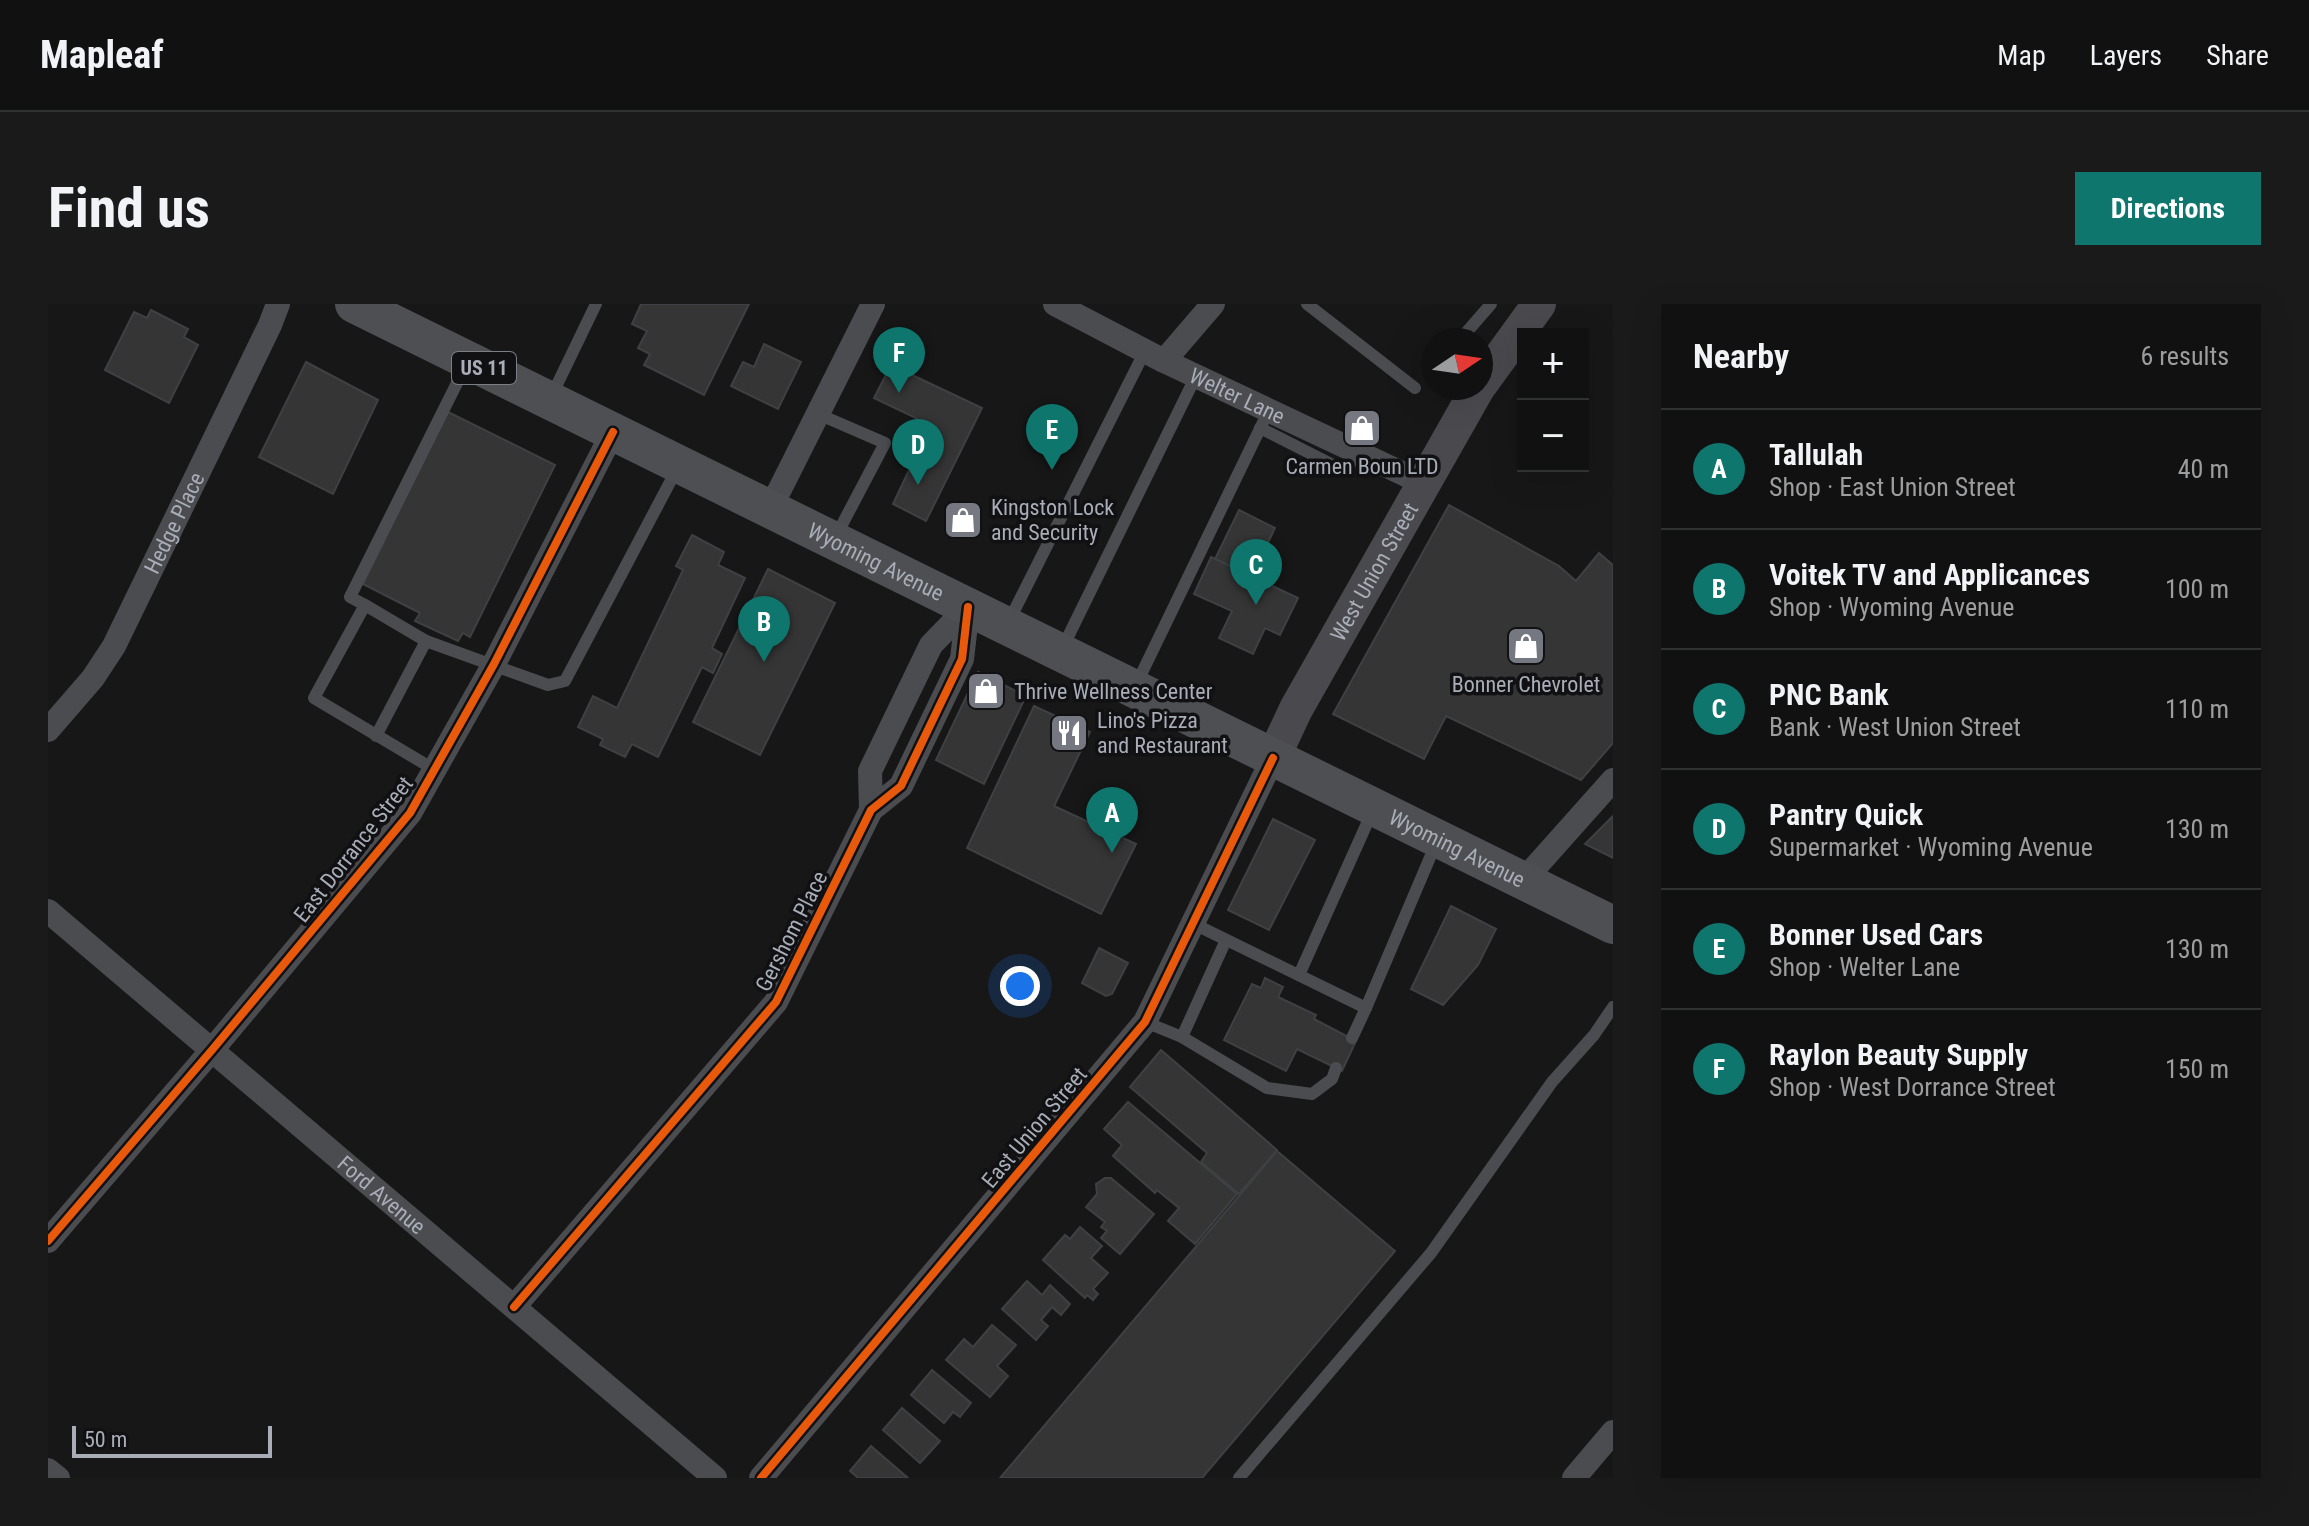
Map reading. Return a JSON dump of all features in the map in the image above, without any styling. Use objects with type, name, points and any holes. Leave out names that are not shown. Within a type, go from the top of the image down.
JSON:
[{"type":"main road","name":"Wyoming Avenue","points":[[354,304],[1613,925]]},
{"type":"main road","name":"West Union Street","points":[[1493,362],[1539,304]]},
{"type":"main road","name":"West Union Street","points":[[1273,758],[1296,709],[1469,400]]},
{"type":"street","name":"Hedge Place","points":[[48,730],[93,678],[114,646],[278,304]]},
{"type":"street","points":[[770,509],[873,304]]},
{"type":"street","name":"Welter Lane","points":[[1055,304],[1196,376],[1264,419],[1359,453],[1423,483]]},
{"type":"street","points":[[1154,356],[1213,304]]},
{"type":"street","name":"East Dorrance Street","points":[[48,1241],[410,813],[494,664],[613,432]]},
{"type":"street","name":"Gershom Place","points":[[871,810],[870,771],[931,645],[968,607]]},
{"type":"street","name":"Gershom Place","points":[[514,1307],[772,1009],[871,810],[901,786],[934,719],[962,659],[968,607]]},
{"type":"street","name":"East Union Street","points":[[761,1478],[1145,1022],[1273,758]]},
{"type":"street","points":[[1523,881],[1613,780]]},
{"type":"street","name":"Ford Avenue","points":[[48,911],[715,1478]]},
{"type":"street","points":[[1574,1478],[1613,1432]]},
{"type":"street","points":[[48,1470],[58,1478]]},
{"type":"lane","points":[[549,400],[596,304]]},
{"type":"lane","points":[[1307,304],[1415,388]]},
{"type":"lane","points":[[1470,328],[1491,304]]},
{"type":"lane","points":[[1007,626],[1154,356]]},
{"type":"lane","points":[[468,360],[350,597],[426,641],[548,685],[565,681],[679,464]]},
{"type":"lane","points":[[1060,652],[1196,376]]},
{"type":"lane","points":[[818,414],[885,443],[833,540]]},
{"type":"lane","points":[[1134,689],[1264,419]]},
{"type":"lane","points":[[365,605],[314,698],[435,770]]},
{"type":"lane","points":[[376,736],[426,641]]},
{"type":"lane","points":[[1299,975],[1374,807]]},
{"type":"lane","points":[[1352,1038],[1438,839]]},
{"type":"lane","points":[[1194,924],[1366,1008]]},
{"type":"lane","points":[[1182,1037],[1226,940]]},
{"type":"lane","points":[[1239,1478],[1431,1253],[1552,1082],[1594,1035],[1613,1007]]},
{"type":"lane","points":[[1145,1022],[1182,1037],[1267,1088],[1312,1094],[1332,1079],[1336,1068]]},
{"type":"building","points":[[641,304],[749,304],[704,395],[644,365],[650,354],[638,348],[647,331],[632,324]]},
{"type":"building","points":[[151,310],[188,329],[184,337],[198,345],[169,403],[105,370],[134,312],[147,318]]},
{"type":"building","points":[[764,344],[801,362],[778,409],[731,386],[743,362],[754,367]]},
{"type":"building","points":[[306,362],[378,400],[333,494],[259,457]]},
{"type":"building","points":[[891,365],[982,408],[926,521],[893,504],[926,434],[916,418],[874,398]]},
{"type":"building","points":[[448,412],[555,465],[470,637],[463,633],[458,641],[415,621],[420,613],[363,584]]},
{"type":"building","points":[[1449,505],[1559,566],[1576,581],[1599,553],[1613,565],[1613,743],[1581,780],[1446,716],[1424,759],[1333,714]]},
{"type":"building","points":[[1239,510],[1275,528],[1252,576],[1215,559]]},
{"type":"building","points":[[692,535],[724,552],[718,565],[745,578],[712,648],[722,654],[713,673],[702,667],[658,757],[632,744],[625,757],[600,745],[603,739],[578,727],[593,696],[617,708],[683,570],[676,566]]},
{"type":"building","points":[[1211,557],[1298,598],[1280,635],[1265,628],[1253,654],[1219,638],[1232,611],[1194,594]]},
{"type":"building","points":[[768,569],[835,603],[760,755],[693,722]]},
{"type":"building","points":[[978,672],[1026,696],[984,784],[936,760]]},
{"type":"building","points":[[1034,706],[1090,732],[1054,806],[1136,844],[1101,914],[967,848]]},
{"type":"building","points":[[1613,816],[1613,858],[1585,844]]},
{"type":"building","points":[[1273,819],[1315,840],[1269,930],[1228,910]]},
{"type":"building","points":[[1451,906],[1496,929],[1478,965],[1443,1005],[1411,989]]},
{"type":"building","points":[[1099,948],[1128,963],[1112,994],[1106,996],[1082,983]]},
{"type":"building","points":[[1265,978],[1283,987],[1278,997],[1316,1015],[1314,1019],[1356,1041],[1342,1071],[1297,1049],[1286,1071],[1224,1040],[1252,984],[1261,988]]},
{"type":"building","points":[[1161,1050],[1277,1150],[1239,1194],[1201,1162],[1207,1153],[1130,1087]]},
{"type":"building","points":[[1128,1102],[1237,1194],[1195,1244],[1168,1221],[1179,1208],[1157,1190],[1155,1193],[1113,1156],[1122,1145],[1104,1129]]},
{"type":"building","points":[[1277,1151],[1395,1251],[1202,1478],[1000,1478]]},
{"type":"building","points":[[1111,1178],[1154,1214],[1120,1254],[1101,1238],[1107,1231],[1101,1227],[1105,1222],[1086,1207],[1097,1194],[1096,1184]]},
{"type":"building","points":[[1080,1227],[1102,1246],[1091,1258],[1108,1273],[1093,1289],[1098,1294],[1093,1300],[1087,1295],[1085,1298],[1043,1260],[1065,1235],[1070,1239]]},
{"type":"building","points":[[1027,1281],[1042,1295],[1050,1285],[1070,1304],[1061,1315],[1052,1307],[1041,1320],[1048,1326],[1036,1340],[1002,1309]]},
{"type":"building","points":[[992,1325],[1016,1345],[997,1366],[1008,1376],[990,1397],[946,1360],[964,1339],[973,1347]]},
{"type":"building","points":[[932,1370],[971,1403],[960,1417],[953,1412],[944,1423],[911,1395]]},
{"type":"building","points":[[902,1408],[940,1441],[920,1463],[883,1430]]},
{"type":"building","points":[[871,1446],[908,1478],[858,1478],[850,1471]]},
{"type":"cycle path","points":[[48,1241],[410,813],[494,664],[613,432]]},
{"type":"cycle path","points":[[514,1307],[776,1002],[871,810],[901,786],[962,659],[968,607]]},
{"type":"cycle path","points":[[761,1478],[1145,1022],[1273,758]]},
{"type":"place","name":"Raylon Beauty Supply","points":[[899,393]]},
{"type":"place","name":"Carmen Boun LTD","points":[[1362,428]]},
{"type":"place","name":"Bonner Used Cars","points":[[1052,470]]},
{"type":"place","name":"Pantry Quick","points":[[918,485]]},
{"type":"place","name":"Kingston Lock and Security","points":[[963,520]]},
{"type":"place","name":"PNC Bank","points":[[1256,605]]},
{"type":"place","name":"Bonner Chevrolet","points":[[1526,646]]},
{"type":"place","name":"Voitek TV and Applicances","points":[[764,662]]},
{"type":"place","name":"Thrive Wellness Center","points":[[986,691]]},
{"type":"place","name":"Lino's Pizza and Restaurant","points":[[1069,733]]},
{"type":"place","name":"Tallulah","points":[[1112,853]]}]
